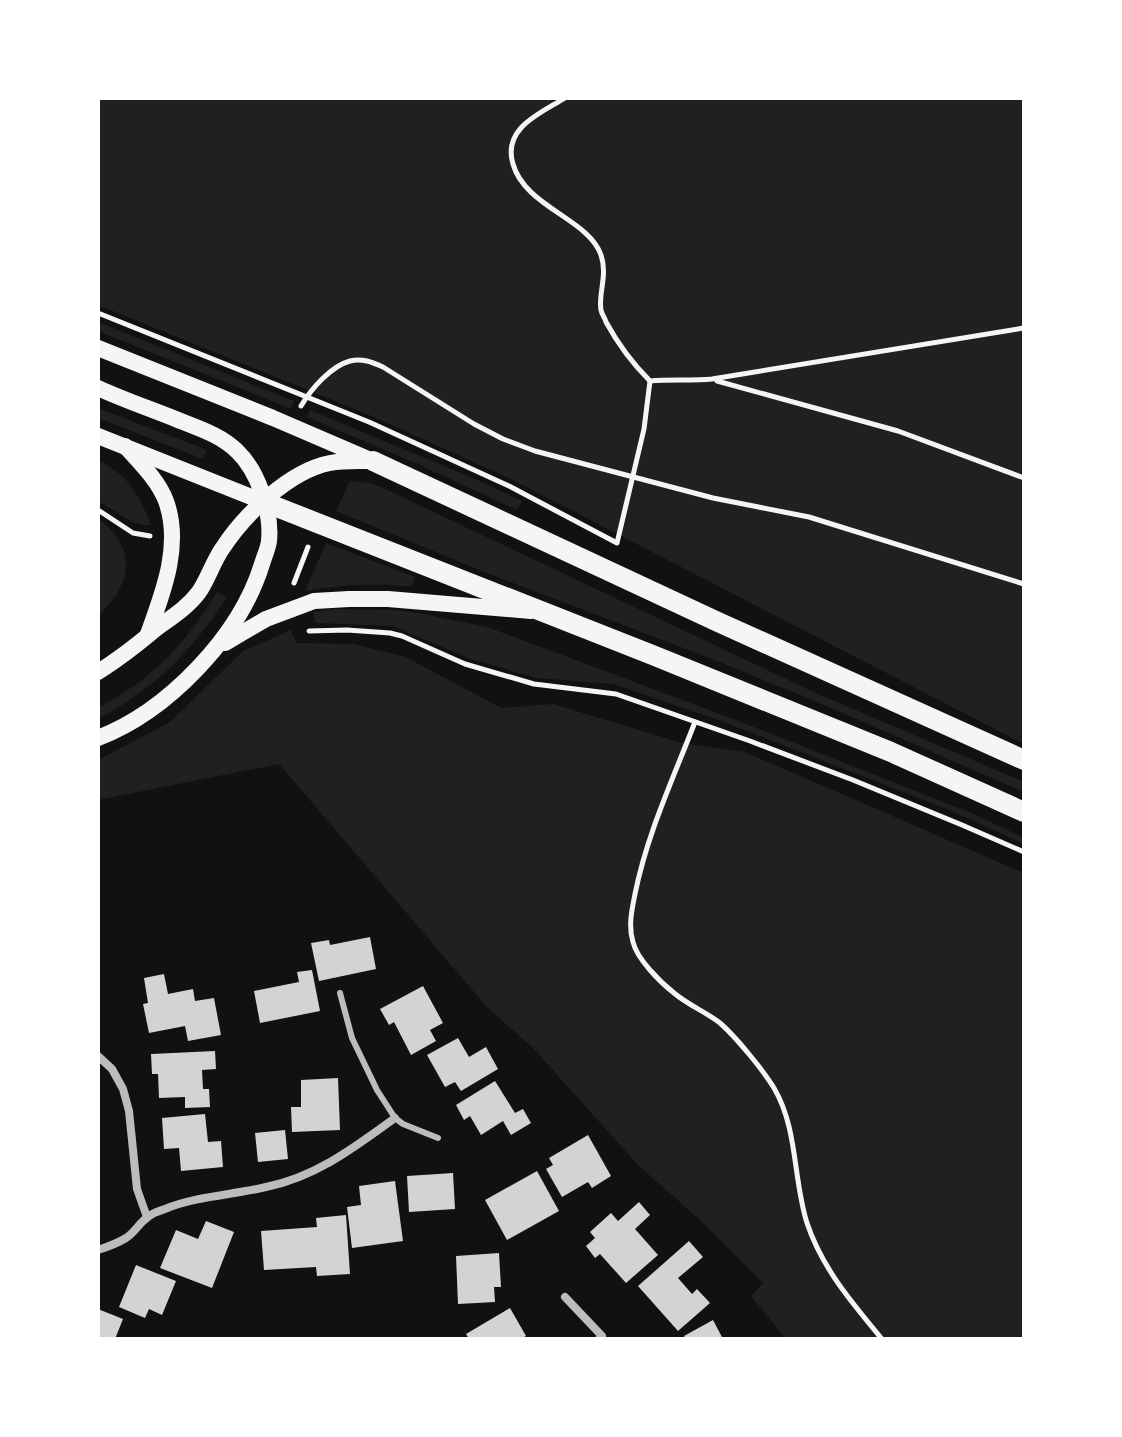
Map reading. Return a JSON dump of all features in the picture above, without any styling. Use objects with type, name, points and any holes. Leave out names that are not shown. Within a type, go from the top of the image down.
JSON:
[{"type":"main road","points":[[98,348],[373,461],[1024,760]]},
{"type":"main road","points":[[98,388],[205,430],[237,451],[257,478],[268,519],[269,542],[248,598],[211,652],[172,692],[140,716],[98,738]]},
{"type":"main road","points":[[98,436],[891,752],[1024,812]]},
{"type":"main road","points":[[125,446],[154,479],[166,501],[171,522],[170,562],[148,636]]},
{"type":"main road","points":[[98,672],[185,607],[198,593],[235,530],[292,480],[329,463],[373,461]]},
{"type":"main road","points":[[211,652],[266,619],[314,601],[388,599],[545,613]]},
{"type":"street","points":[[98,1056],[112,1069],[123,1089],[129,1111],[137,1189],[147,1217]]},
{"type":"street","points":[[98,1250],[125,1239],[147,1217],[167,1208],[197,1199],[268,1187],[322,1167],[395,1118]]},
{"type":"street","points":[[565,1297],[603,1338]]},
{"type":"lane","points":[[340,993],[361,1059],[395,1118],[438,1138]]},
{"type":"path","points":[[565,98],[525,123],[514,135],[512,160],[518,179],[592,239],[601,253],[604,269],[601,311],[616,340],[650,381]]},
{"type":"path","points":[[98,313],[369,422],[509,486],[617,543],[644,429],[650,381]]},
{"type":"path","points":[[650,381],[712,379],[1024,328]]},
{"type":"path","points":[[307,397],[339,366],[350,361],[372,362],[474,424],[535,451],[713,498],[809,517],[1024,584]]},
{"type":"path","points":[[712,379],[898,431],[1024,478]]},
{"type":"path","points":[[347,630],[402,636],[465,664],[534,684],[616,694],[853,780],[1024,852]]},
{"type":"path","points":[[695,722],[648,842],[631,916],[633,943],[646,966],[674,994],[721,1024],[774,1089],[791,1132],[797,1183],[819,1254],[839,1287],[882,1339]]},
{"type":"shaded area","points":[[98,98],[1024,98],[1024,744],[511,479],[374,417],[98,305]]},
{"type":"shaded area","points":[[98,322],[294,401],[291,409],[98,331]]},
{"type":"shaded area","points":[[98,408],[207,450],[203,459],[98,418]]},
{"type":"shaded area","points":[[310,410],[522,501],[517,510],[307,417]]},
{"type":"shaded area","points":[[98,460],[118,472],[132,487],[151,525],[136,523],[98,502]]},
{"type":"shaded area","points":[[350,481],[371,483],[383,488],[818,694],[1024,782],[1024,792],[707,657],[336,511]]},
{"type":"shaded area","points":[[98,519],[120,542],[126,567],[118,592],[98,616]]},
{"type":"shaded area","points":[[326,543],[415,577],[411,587],[358,585],[305,591]]},
{"type":"shaded area","points":[[217,592],[227,597],[186,652],[138,695],[98,719],[98,708],[135,685],[166,659],[193,628]]},
{"type":"shaded area","points":[[336,609],[395,610],[487,627],[736,720],[974,814],[1024,838],[1024,844],[954,812],[721,721],[613,684],[536,678],[468,658],[393,626],[316,623],[313,612]]},
{"type":"shaded area","points":[[291,630],[296,643],[354,644],[406,657],[501,708],[553,704],[682,743],[745,752],[1024,873],[1024,1339],[786,1339],[751,1296],[763,1283],[700,1220],[638,1165],[534,1049],[487,1007],[279,764],[98,800],[98,760],[170,722],[243,651]]},
{"type":"building","points":[[370,937],[376,969],[319,981],[311,943],[329,940],[330,945]]},
{"type":"building","points":[[312,970],[320,1011],[260,1023],[254,991],[299,982],[297,972]]},
{"type":"building","points":[[164,974],[168,994],[193,989],[195,1001],[214,998],[221,1035],[188,1041],[185,1026],[149,1033],[143,1004],[148,1003],[144,978]]},
{"type":"building","points":[[423,986],[443,1023],[430,1030],[436,1041],[411,1055],[394,1022],[389,1025],[380,1009]]},
{"type":"building","points":[[458,1038],[469,1057],[486,1047],[498,1069],[461,1091],[455,1082],[445,1087],[427,1055]]},
{"type":"building","points":[[215,1051],[216,1069],[202,1070],[203,1089],[209,1089],[210,1107],[185,1108],[185,1097],[159,1098],[158,1074],[152,1074],[151,1054]]},
{"type":"building","points":[[338,1078],[340,1130],[292,1132],[291,1107],[301,1107],[301,1080]]},
{"type":"building","points":[[495,1081],[515,1113],[523,1109],[531,1123],[511,1135],[503,1121],[481,1135],[470,1116],[464,1120],[456,1105]]},
{"type":"building","points":[[205,1114],[208,1142],[221,1141],[223,1167],[181,1171],[179,1148],[164,1149],[162,1118]]},
{"type":"building","points":[[285,1130],[288,1159],[258,1162],[255,1133]]},
{"type":"building","points":[[588,1135],[611,1176],[592,1188],[588,1182],[562,1197],[546,1169],[553,1165],[549,1158]]},
{"type":"building","points":[[537,1171],[559,1211],[507,1240],[485,1200]]},
{"type":"building","points":[[453,1173],[455,1209],[409,1212],[407,1176]]},
{"type":"building","points":[[395,1181],[403,1241],[352,1248],[347,1207],[361,1205],[359,1186]]},
{"type":"building","points":[[639,1202],[650,1215],[635,1229],[658,1255],[626,1283],[600,1254],[595,1258],[586,1246],[595,1238],[590,1232],[611,1213],[618,1221]]},
{"type":"building","points":[[346,1215],[350,1274],[317,1276],[316,1267],[264,1270],[261,1231],[317,1227],[316,1218]]},
{"type":"building","points":[[206,1221],[234,1232],[212,1288],[160,1268],[176,1230],[198,1239]]},
{"type":"building","points":[[689,1241],[703,1257],[678,1278],[692,1294],[697,1289],[710,1303],[678,1331],[638,1286]]},
{"type":"building","points":[[499,1253],[501,1287],[494,1287],[495,1302],[458,1304],[456,1256]]},
{"type":"building","points":[[136,1265],[176,1281],[162,1315],[149,1309],[145,1318],[119,1307]]},
{"type":"building","points":[[510,1308],[526,1336],[520,1339],[469,1339],[466,1334]]},
{"type":"building","points":[[98,1309],[123,1319],[115,1339],[98,1339]]},
{"type":"building","points":[[713,1320],[723,1339],[686,1339],[684,1336]]}]
